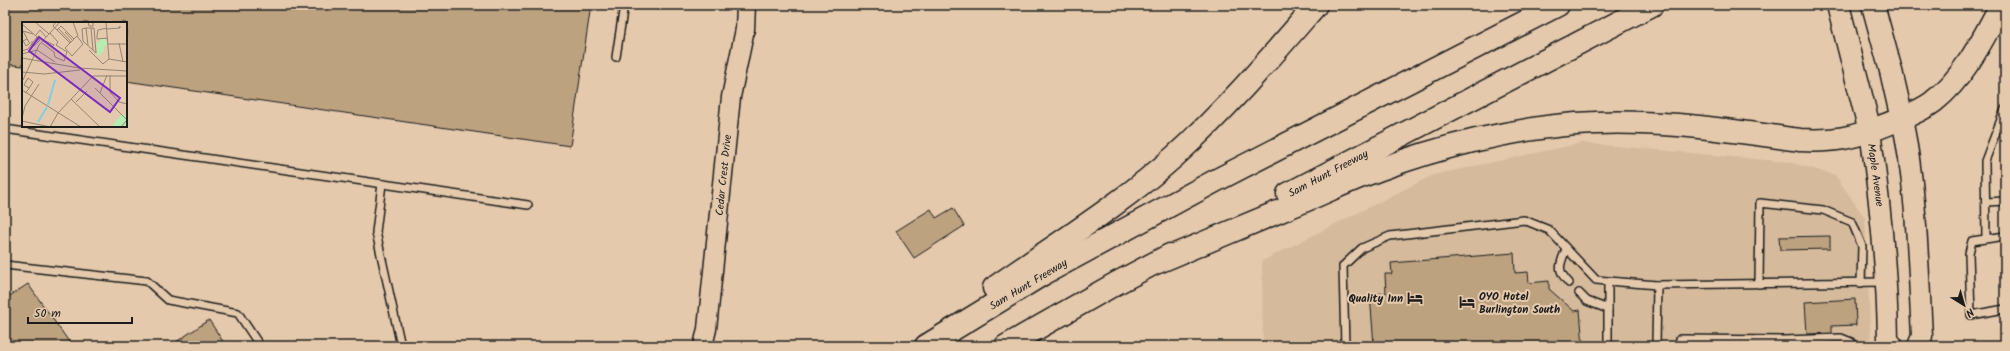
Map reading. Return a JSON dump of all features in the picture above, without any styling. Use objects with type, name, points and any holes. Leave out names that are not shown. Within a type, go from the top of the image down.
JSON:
[{"type":"main road","points":[[912,346],[1104,213],[1158,170],[1206,127],[1316,5]]},
{"type":"main road","name":"Sam Hunt Freeway","points":[[926,346],[1043,274],[1215,181],[1558,5]]},
{"type":"main road","name":"Sam Hunt Freeway","points":[[1006,346],[1158,262],[1652,5]]},
{"type":"main road","name":"Maple Avenue","points":[[1838,5],[1870,131],[1882,217],[1888,340],[1893,346]]},
{"type":"main road","points":[[1873,5],[1902,119],[1911,175],[1916,225],[1922,336],[1918,346]]},
{"type":"main road","points":[[1158,262],[1377,170],[1424,154],[1471,142],[1534,129],[1576,124],[1618,122],[1660,124],[1822,141],[1844,139],[1902,119],[1932,102],[1948,87],[1969,61],[2000,5]]},
{"type":"street","name":"Cedar Crest Drive","points":[[703,346],[707,329],[731,97],[745,29],[746,5]]},
{"type":"lane","points":[[616,57],[624,5]]},
{"type":"lane","points":[[1986,238],[1985,160],[2005,108]]},
{"type":"lane","points":[[5,129],[528,205]]},
{"type":"lane","points":[[382,184],[376,232],[401,346]]},
{"type":"lane","points":[[1986,202],[2005,200]]},
{"type":"lane","points":[[1759,284],[1760,203],[1823,210],[1852,222],[1862,246],[1861,283]]},
{"type":"lane","points":[[1345,346],[1343,266],[1362,248],[1390,236],[1524,220],[1549,230],[1596,280],[1657,285],[1886,282]]},
{"type":"lane","points":[[2005,236],[1972,241],[1969,253],[1971,315],[2005,309]]},
{"type":"lane","points":[[1566,249],[1560,266],[1561,274],[1569,283]]},
{"type":"lane","points":[[5,265],[147,281],[168,300],[238,313],[260,346]]},
{"type":"lane","points":[[1608,281],[1608,346]]},
{"type":"lane","points":[[1656,346],[1657,285]]},
{"type":"lane","points":[[1579,293],[1587,301],[1608,309]]},
{"type":"lane","points":[[1680,346],[1680,339],[1784,340],[1841,338],[1851,342],[1853,346]]},
{"type":"shaded area","points":[[1582,143],[1789,162],[1835,175],[1865,218],[1871,346],[1263,346],[1262,261],[1433,175]]},
{"type":"building","points":[[5,5],[591,5],[570,146],[127,81],[127,22],[22,22],[22,66],[5,64]]},
{"type":"building","points":[[953,208],[964,226],[914,258],[896,231],[931,209],[936,218]]},
{"type":"building","points":[[1830,236],[1830,249],[1780,250],[1779,237]]},
{"type":"building","name":"Quality Inn","points":[[1514,253],[1515,273],[1528,272],[1529,283],[1549,281],[1549,289],[1574,311],[1580,310],[1583,346],[1374,346],[1370,294],[1386,293],[1385,274],[1392,274],[1391,263]]},
{"type":"building","points":[[28,284],[72,346],[5,346],[5,299]]},
{"type":"building","points":[[1855,299],[1856,325],[1832,326],[1832,333],[1807,334],[1805,302]]},
{"type":"building","points":[[209,320],[226,346],[170,346]]},
{"type":"place","name":"Quality Inn","points":[[1415,298]]},
{"type":"place","name":"OYO Hotel Burlington South","points":[[1467,302]]}]
